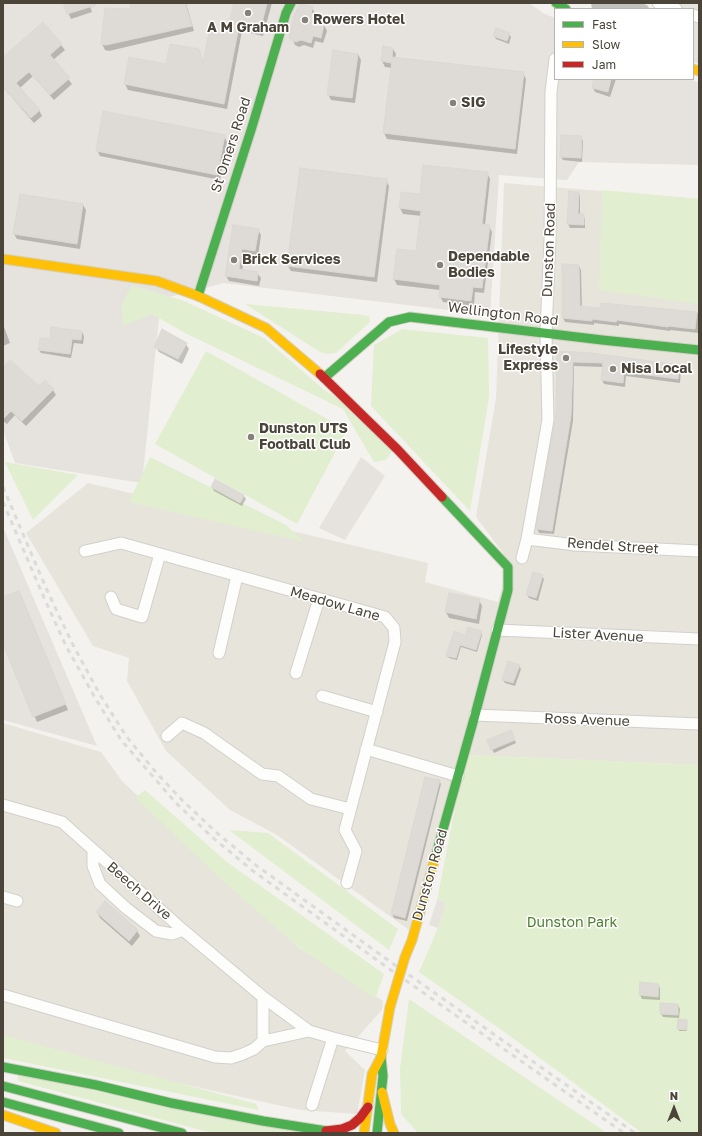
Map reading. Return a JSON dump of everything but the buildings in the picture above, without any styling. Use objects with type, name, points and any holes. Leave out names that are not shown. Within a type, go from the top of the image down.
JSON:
[{"type":"main road","name":"St Omers Road","points":[[198,296],[252,127],[286,13],[291,3]]},
{"type":"main road","name":"Dunston Road","points":[[3,259],[157,282],[198,296],[266,328],[324,378],[398,450],[508,567],[508,590],[481,694],[406,957],[390,1007],[381,1054],[372,1074],[364,1133]]},
{"type":"main road","name":"Wellington Road","points":[[324,378],[383,326],[389,322],[410,317],[699,350]]},
{"type":"main road","name":"Dunston Road","points":[[377,1133],[384,1076],[381,1054]]},
{"type":"main road","points":[[3,1068],[96,1085],[171,1103],[263,1121],[338,1133]]},
{"type":"main road","points":[[3,1086],[182,1133]]},
{"type":"main road","points":[[382,1092],[390,1124],[394,1133]]},
{"type":"main road","points":[[3,1102],[119,1133]]},
{"type":"main road","points":[[326,1131],[342,1129],[352,1125],[360,1118],[368,1107]]},
{"type":"main road","points":[[3,1115],[56,1133]]},
{"type":"street","points":[[658,3],[673,8]]},
{"type":"street","name":"Dunston Road","points":[[522,558],[527,540],[548,420],[546,333],[550,238],[551,92],[554,67]]},
{"type":"street","name":"Rendel Street","points":[[527,540],[575,545],[699,551]]},
{"type":"street","name":"Meadow Lane","points":[[85,550],[121,543],[385,617],[394,628],[395,642],[345,830],[356,851],[347,883]]},
{"type":"street","points":[[111,597],[116,609],[142,617],[160,554]]},
{"type":"street","points":[[218,653],[238,576]]},
{"type":"street","points":[[296,673],[319,599]]},
{"type":"street","name":"Lister Avenue","points":[[497,630],[699,639]]},
{"type":"street","points":[[322,696],[376,712]]},
{"type":"street","name":"Ross Avenue","points":[[475,715],[699,724]]},
{"type":"street","points":[[166,736],[182,723],[204,733],[262,774],[278,776],[311,799],[350,809]]},
{"type":"street","points":[[366,749],[458,776]]},
{"type":"street","name":"Beech Drive","points":[[3,806],[62,822],[183,930],[264,997],[309,1031],[381,1054]]},
{"type":"street","points":[[93,851],[93,866],[100,884],[126,908],[156,931],[172,934],[183,930]]},
{"type":"street","points":[[3,897],[17,901]]},
{"type":"street","points":[[3,995],[215,1057],[231,1058],[254,1049],[263,1042],[309,1031]]},
{"type":"street","points":[[263,1042],[264,997]]},
{"type":"street","points":[[312,1105],[332,1038]]},
{"type":"shaded area","points":[[3,3],[529,3],[545,14],[554,18],[554,80],[692,80],[699,83],[699,165],[579,162],[567,180],[499,175],[490,315],[224,283],[161,299],[142,483],[15,463],[3,430]]},
{"type":"shaded area","points":[[676,3],[699,3],[699,64],[694,62],[694,8],[674,8]]},
{"type":"shaded area","points":[[504,183],[699,199],[699,765],[467,755],[409,930],[277,835],[230,810],[166,751],[127,681],[129,658],[93,646],[26,533],[88,483],[428,563],[425,582],[498,602],[509,561],[476,517],[496,398]]},
{"type":"shaded area","points":[[361,457],[385,476],[345,540],[319,528]]},
{"type":"shaded area","points":[[3,527],[97,746],[3,720]]},
{"type":"shaded area","points":[[3,723],[101,752],[123,782],[299,948],[383,1001],[382,1010],[345,1051],[365,1070],[357,1114],[300,1110],[160,1079],[3,1036]]},
{"type":"shaded area","points":[[437,900],[446,902],[438,928],[429,925]]},
{"type":"green space","points":[[602,190],[699,199],[699,304],[599,290]]},
{"type":"green space","points":[[132,285],[184,301],[264,338],[323,389],[347,405],[393,450],[386,460],[374,462],[343,409],[183,332],[152,314],[123,326],[121,305]]},
{"type":"green space","points":[[245,304],[364,315],[369,317],[370,322],[336,353],[327,354],[320,352]]},
{"type":"green space","points":[[402,329],[488,338],[489,397],[470,511],[371,406],[374,345]]},
{"type":"green space","name":"Dunston UTS Football Club","points":[[206,351],[347,430],[297,524],[155,444]]},
{"type":"green space","points":[[150,457],[286,525],[305,542],[129,502]]},
{"type":"green space","points":[[5,462],[78,475],[33,520]]},
{"type":"green space","name":"Dunston Park","points":[[467,755],[699,765],[699,1133],[642,1133],[503,1031],[419,972],[437,930],[446,902],[437,900]]},
{"type":"green space","points":[[145,790],[227,862],[384,974],[375,999],[298,947],[233,890],[135,798]]},
{"type":"green space","points":[[229,830],[268,833],[398,929],[389,950]]},
{"type":"green space","points":[[409,999],[607,1133],[418,1133],[401,1114],[400,1069]]},
{"type":"green space","points":[[3,1035],[256,1104],[259,1110],[3,1058]]},
{"type":"green space","points":[[18,1075],[304,1133],[212,1133],[18,1081]]},
{"type":"railway","points":[[3,487],[46,588],[72,643],[99,693],[126,736],[154,770],[181,799],[217,833],[257,866],[392,963],[635,1133]]},
{"type":"railway","points":[[3,502],[66,646],[94,696],[121,740],[176,803],[212,837],[253,871],[388,968],[624,1133]]},
{"type":"traffic: fast","points":[[198,296],[252,127],[286,13],[291,3]]},
{"type":"traffic: fast","points":[[556,3],[564,8]]},
{"type":"traffic: fast","points":[[324,378],[389,322],[410,317],[699,350]]},
{"type":"traffic: fast","points":[[435,858],[508,590],[508,567],[442,497]]},
{"type":"traffic: fast","points":[[377,1133],[383,1076],[381,1057]]},
{"type":"traffic: fast","points":[[3,1067],[96,1085],[171,1103],[263,1121],[339,1133]]},
{"type":"traffic: fast","points":[[3,1086],[182,1133]]},
{"type":"traffic: fast","points":[[3,1102],[119,1133]]},
{"type":"traffic: slow","points":[[694,69],[699,71]]},
{"type":"traffic: slow","points":[[3,259],[157,281],[198,296],[266,328],[320,374]]},
{"type":"traffic: slow","points":[[405,957],[412,940],[435,858]]},
{"type":"traffic: slow","points":[[390,1007],[405,957]]},
{"type":"traffic: slow","points":[[364,1133],[372,1074],[381,1057],[390,1007]]},
{"type":"traffic: slow","points":[[382,1092],[390,1124],[394,1133]]},
{"type":"traffic: slow","points":[[3,1115],[56,1133]]},
{"type":"traffic: jam","points":[[320,374],[398,450],[442,497]]},
{"type":"traffic: jam","points":[[326,1131],[342,1129],[352,1125],[360,1118],[368,1107]]},
{"type":"place","name":"A M Graham","points":[[248,13]]},
{"type":"place","name":"Rowers Hotel","points":[[305,20]]},
{"type":"place","name":"SIG","points":[[453,103]]},
{"type":"place","name":"Brick Services","points":[[234,260]]},
{"type":"place","name":"Dependable Bodies","points":[[440,265]]},
{"type":"place","name":"Lifestyle Express","points":[[566,358]]},
{"type":"place","name":"Nisa Local","points":[[613,369]]},
{"type":"place","name":"Dunston UTS Football Club","points":[[251,437]]}]
